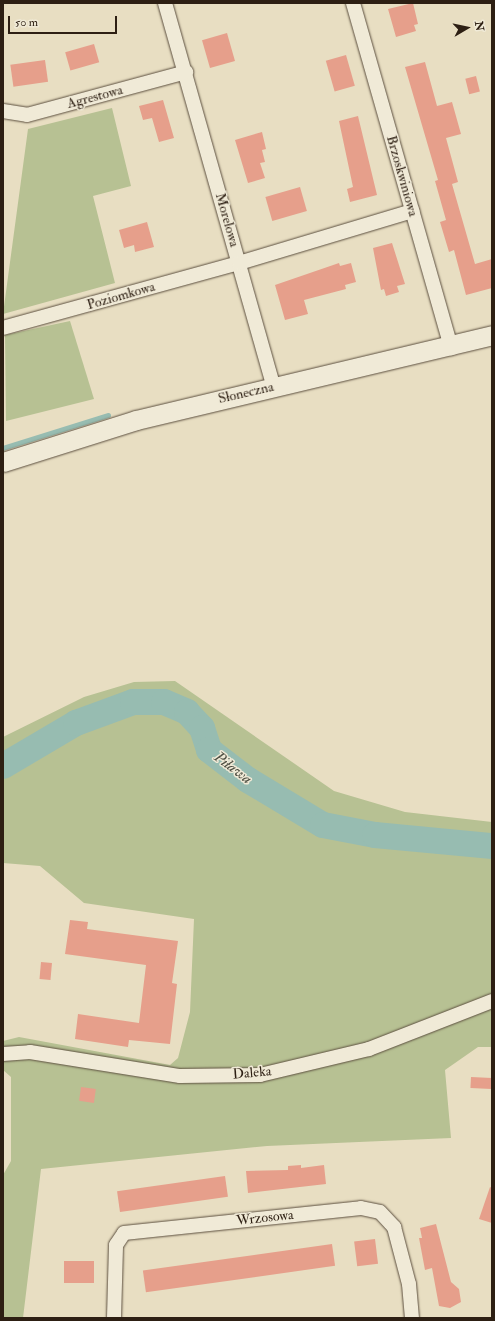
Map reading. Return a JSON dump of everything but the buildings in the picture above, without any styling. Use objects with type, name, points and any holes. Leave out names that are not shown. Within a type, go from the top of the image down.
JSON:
[{"type":"street","name":"Morelowa","points":[[165,3],[186,72],[239,263],[412,211]]},
{"type":"street","name":"Brzoskwiniowa","points":[[354,3],[451,348]]},
{"type":"street","name":"Agrestowa","points":[[3,111],[27,115],[186,72]]},
{"type":"street","name":"Poziomkowa","points":[[3,328],[239,263]]},
{"type":"street","points":[[239,263],[274,387]]},
{"type":"street","name":"Słoneczna","points":[[3,462],[136,420],[274,387],[451,348],[492,335]]},
{"type":"street","name":"Daleka","points":[[3,1054],[30,1052],[180,1076],[260,1075],[369,1049],[492,1002]]},
{"type":"street","name":"Wrzosowa","points":[[114,1318],[116,1245],[124,1233],[361,1208],[380,1212],[394,1227],[409,1284],[412,1318]]},
{"type":"green space","points":[[112,108],[131,186],[93,196],[115,283],[3,314],[28,129]]},
{"type":"green space","points":[[70,321],[94,399],[6,421],[5,335]]},
{"type":"green space","points":[[175,681],[334,791],[405,812],[492,822],[492,1047],[478,1047],[445,1070],[451,1138],[267,1146],[41,1169],[23,1318],[3,1318],[3,1175],[11,1161],[11,1077],[3,1070],[3,1041],[19,1037],[170,1065],[178,1058],[190,1012],[194,919],[84,903],[40,866],[3,863],[3,737],[84,697],[134,682]]},
{"type":"waterway","points":[[3,448],[108,415]]},
{"type":"waterway","name":"Piława","points":[[3,766],[76,723],[133,702],[164,702],[187,712],[202,728],[209,750],[248,780],[323,825],[375,835],[492,846]]}]
